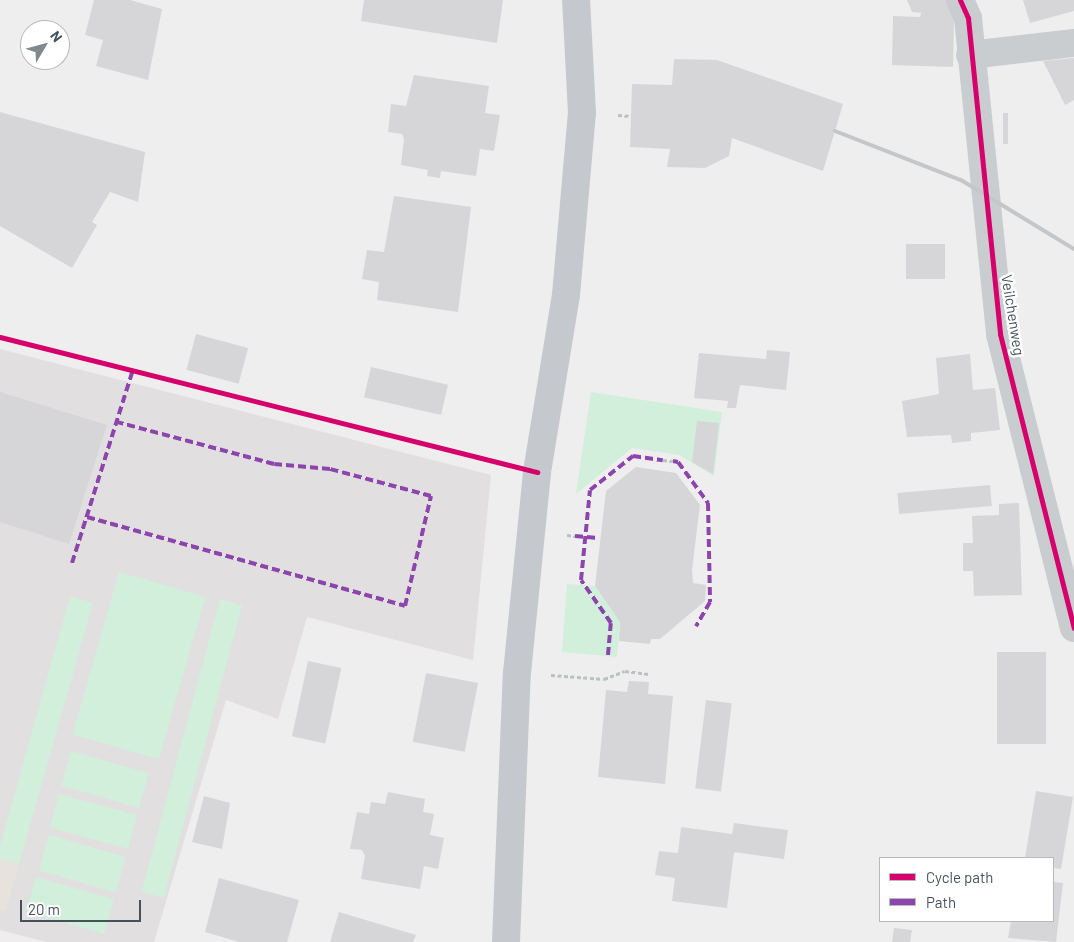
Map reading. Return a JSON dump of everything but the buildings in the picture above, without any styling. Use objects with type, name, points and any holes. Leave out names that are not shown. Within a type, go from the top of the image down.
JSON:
[{"type":"main road","points":[[506,942],[517,673],[537,472],[566,295],[582,113],[576,0]]},
{"type":"street","name":"Veilchenweg","points":[[960,0],[968,18],[970,56],[1000,334],[1074,628]]},
{"type":"street","points":[[970,56],[1074,43]]},
{"type":"path","points":[[663,460],[673,461]]},
{"type":"path","points":[[567,534],[575,536]]},
{"type":"path","points":[[549,675],[604,679],[625,671],[648,674]]},
{"type":"shaded area","points":[[0,349],[491,475],[473,660],[307,617],[278,719],[226,700],[154,942],[46,942],[0,930]]},
{"type":"green space","points":[[591,392],[722,412],[714,476],[679,455],[632,448],[576,494]]},
{"type":"green space","points":[[119,572],[206,597],[159,759],[72,734]]},
{"type":"green space","points":[[567,584],[595,586],[620,622],[617,657],[562,652]]},
{"type":"green space","points":[[70,596],[93,603],[19,864],[0,858],[0,846]]},
{"type":"green space","points":[[220,599],[242,605],[164,898],[142,892]]},
{"type":"green space","points":[[71,751],[149,773],[139,808],[61,786]]},
{"type":"green space","points":[[59,794],[137,815],[128,849],[50,828]]},
{"type":"green space","points":[[49,835],[126,857],[116,893],[39,871]]},
{"type":"green space","points":[[36,877],[114,899],[104,934],[26,912]]},
{"type":"sand","points":[[0,858],[19,864],[6,911],[0,910]]},
{"type":"railway","points":[[835,131],[961,180],[1074,249]]},
{"type":"marked path","points":[[72,563],[133,370]]},
{"type":"marked path","points":[[87,517],[405,606],[431,496],[330,469],[274,464],[117,422]]},
{"type":"marked path","points":[[608,655],[611,623],[581,580],[590,490],[633,456],[663,460]]},
{"type":"marked path","points":[[673,461],[678,462],[708,503],[710,602],[696,626]]},
{"type":"marked path","points":[[575,536],[598,538]]},
{"type":"cycle path","points":[[960,0],[968,18],[1000,334],[1074,628]]},
{"type":"cycle path","points":[[0,337],[537,472]]}]
